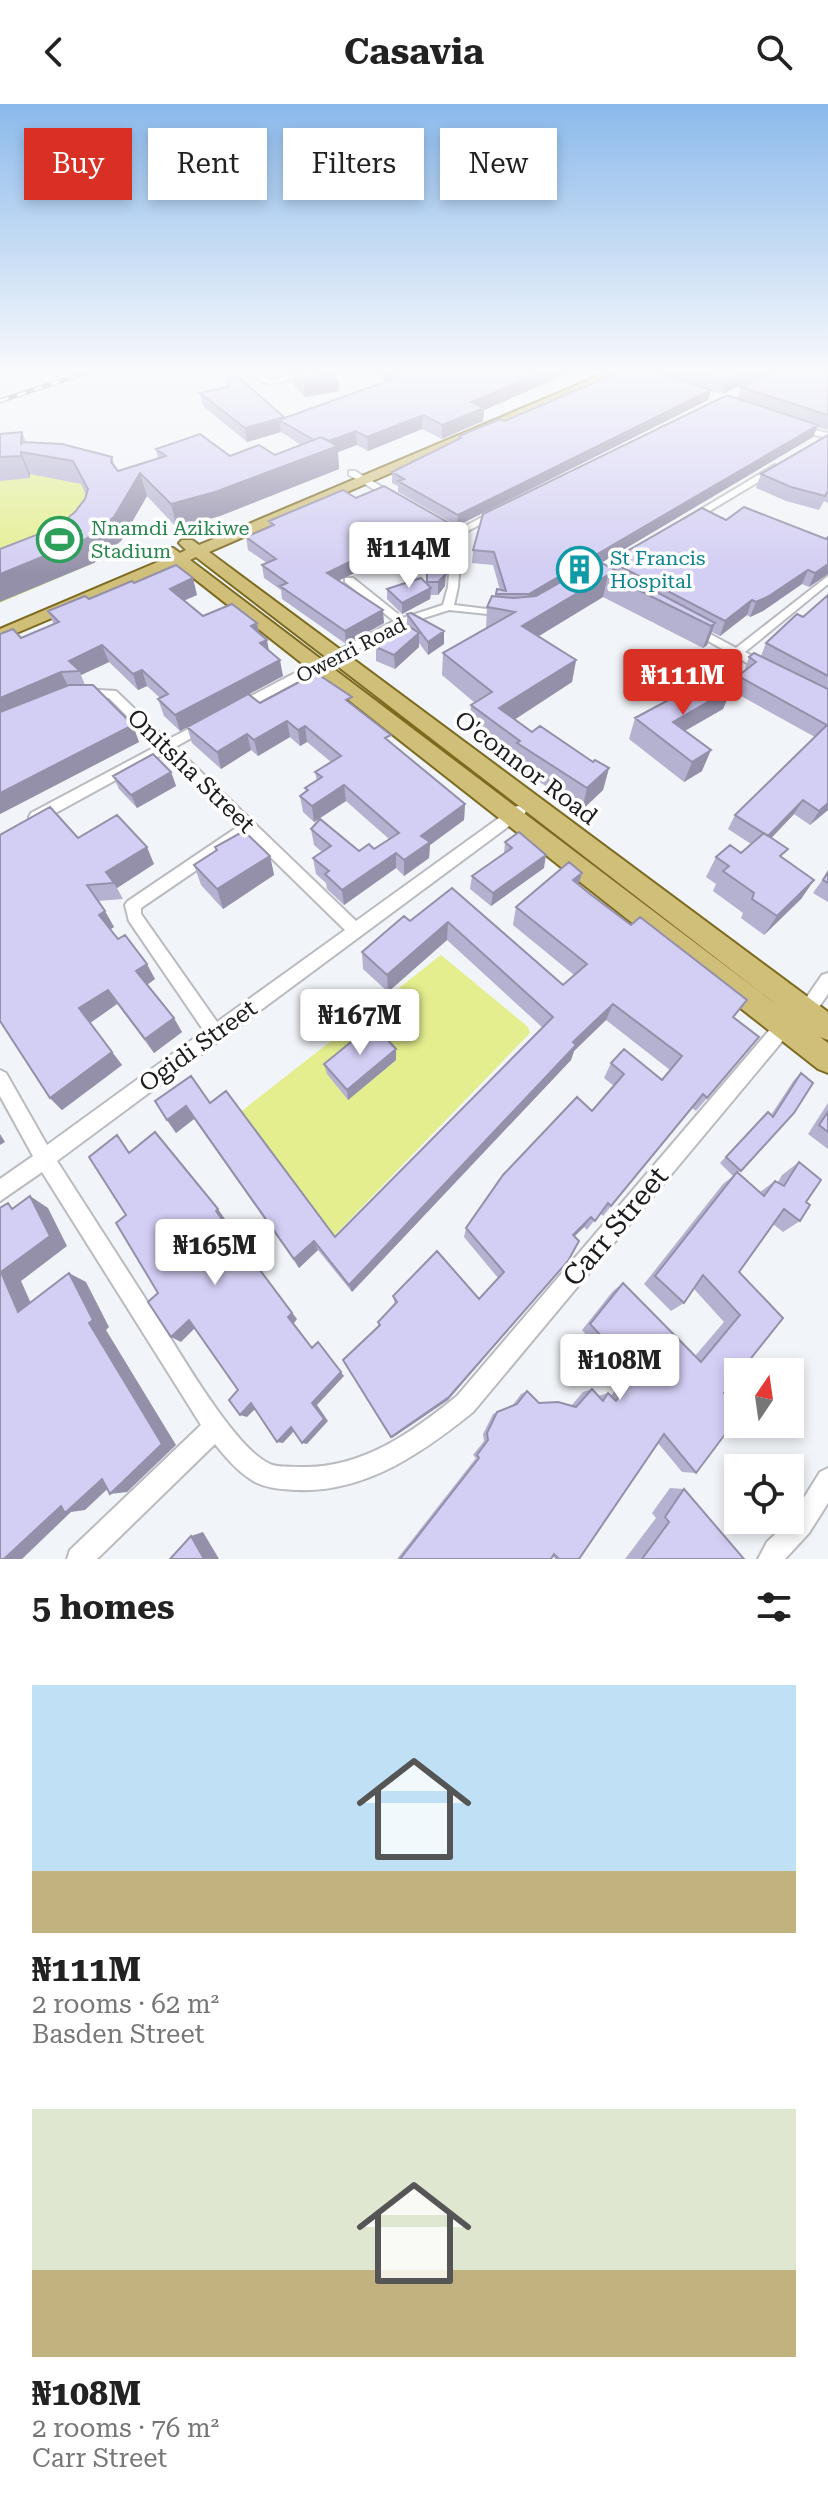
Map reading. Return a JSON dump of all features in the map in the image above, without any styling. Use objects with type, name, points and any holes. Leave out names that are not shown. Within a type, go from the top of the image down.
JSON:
[{"type":"main road","points":[[0,622],[182,550],[445,437]]},
{"type":"main road","points":[[0,635],[153,568],[182,550],[220,539],[357,475],[453,437]]},
{"type":"main road","points":[[153,568],[207,570],[211,553],[220,539]]},
{"type":"main road","name":"O'connor Road","points":[[182,550],[795,1019]]},
{"type":"main road","points":[[795,1019],[828,1028]]},
{"type":"main road","points":[[795,1019],[828,1060]]},
{"type":"street","points":[[685,522],[789,460]]},
{"type":"street","points":[[357,475],[408,505]]},
{"type":"street","points":[[457,533],[508,507]]},
{"type":"street","points":[[444,526],[457,533]]},
{"type":"street","points":[[457,533],[448,607],[511,615]]},
{"type":"street","points":[[737,653],[828,579]]},
{"type":"street","points":[[349,580],[401,622]]},
{"type":"street","name":"Owerri Road","points":[[28,821],[401,622],[448,607]]},
{"type":"street","points":[[684,624],[774,673]]},
{"type":"street","name":"Onitsha Street","points":[[61,699],[74,694],[112,694],[356,931]]},
{"type":"street","name":"Ogidi Street","points":[[0,1191],[521,810]]},
{"type":"street","points":[[216,1034],[134,916],[133,905],[249,827]]},
{"type":"street","name":"Carr Street","points":[[0,1079],[45,1159],[216,1427],[239,1455],[267,1476],[307,1481],[358,1472],[424,1438],[465,1404],[828,980]]},
{"type":"street","points":[[79,1559],[216,1427]]},
{"type":"street","points":[[770,1559],[806,1518],[828,1480]]},
{"type":"green space","name":"Nnamdi Azikiwe Stadium","points":[[0,469],[102,476],[94,563],[0,603]]},
{"type":"green space","points":[[441,955],[528,1027],[530,1033],[332,1238],[239,1113]]},
{"type":"building","points":[[0,437],[22,437],[21,445],[22,442],[62,444],[112,457],[111,462],[118,471],[166,456],[156,449],[191,437],[204,437],[230,456],[259,445],[275,455],[321,437],[338,446],[215,492],[171,504],[140,473],[114,517],[86,539],[0,574],[0,549],[57,527],[75,512],[88,489],[73,461],[21,452],[21,456],[0,457]]},
{"type":"building","points":[[309,437],[340,437],[329,441],[321,437],[314,440]]},
{"type":"building","points":[[616,437],[458,515],[398,481],[404,479],[392,472],[461,438]]},
{"type":"building","points":[[641,437],[798,437],[529,594],[496,594],[497,589],[506,591],[494,552],[473,550],[483,514]]},
{"type":"building","points":[[828,437],[828,491],[825,496],[791,487],[761,474]]},
{"type":"building","points":[[384,486],[449,523],[446,574],[438,582],[427,582],[427,540],[409,549],[395,540],[327,573],[383,610],[345,631],[280,586],[287,583],[262,565],[276,559],[246,537],[274,525],[269,521],[343,490],[356,498]]},
{"type":"building","points":[[744,507],[826,539],[828,537],[828,564],[815,573],[808,570],[769,596],[756,602],[752,600],[725,621],[610,561],[702,508],[726,520]]},
{"type":"building","points":[[598,561],[715,623],[711,626],[608,575],[522,626],[576,660],[499,708],[532,732],[540,726],[593,762],[595,760],[609,768],[587,788],[517,743],[520,741],[471,705],[492,692],[443,653],[515,612],[487,607],[492,596],[536,596]]},
{"type":"building","points":[[176,565],[193,578],[170,589],[203,616],[232,604],[257,623],[251,626],[267,640],[260,643],[280,660],[175,715],[158,699],[168,694],[142,670],[133,674],[102,645],[69,661],[80,671],[61,672],[0,698],[0,634],[13,629],[21,638],[59,622],[48,611],[85,596],[89,599],[132,581],[134,583]]},
{"type":"building","points":[[421,578],[431,588],[402,603],[387,589]]},
{"type":"building","points":[[828,595],[828,676],[766,643],[797,614],[803,617]]},
{"type":"building","points":[[411,613],[444,631],[428,642],[407,614]]},
{"type":"building","points":[[404,623],[419,633],[394,655],[376,647]]},
{"type":"building","points":[[754,653],[828,689],[828,803],[819,811],[803,800],[768,836],[735,815],[827,725],[738,676],[756,662],[749,657]]},
{"type":"building","points":[[316,673],[352,697],[346,700],[391,735],[385,738],[465,804],[421,836],[430,842],[404,860],[396,853],[342,890],[325,874],[329,871],[313,858],[331,846],[311,829],[320,819],[359,851],[369,844],[374,849],[399,833],[344,785],[312,806],[300,796],[308,790],[305,788],[322,777],[315,772],[341,756],[305,726],[298,730],[287,721],[254,740],[247,734],[217,752],[187,727],[248,694],[260,703]]},
{"type":"building","points":[[713,676],[732,688],[673,722],[711,750],[692,762],[635,718]]},
{"type":"building","points":[[69,685],[93,685],[133,725],[0,793],[0,712]]},
{"type":"building","points":[[153,754],[171,772],[131,795],[113,776]]},
{"type":"building","points":[[50,807],[78,838],[117,815],[147,847],[106,872],[114,883],[87,885],[105,911],[99,915],[118,939],[125,935],[147,964],[136,971],[174,1018],[145,1039],[108,990],[79,1008],[112,1052],[50,1098],[0,1021],[0,835]]},
{"type":"building","points":[[244,831],[270,856],[217,889],[194,865],[217,850],[215,847]]},
{"type":"building","points":[[519,832],[546,855],[493,893],[472,876],[512,848],[505,842]]},
{"type":"building","points":[[764,833],[788,849],[780,856],[814,880],[777,916],[752,899],[754,893],[723,871],[729,866],[716,857],[730,845],[741,853]]},
{"type":"building","points":[[569,862],[582,873],[573,880],[590,894],[631,925],[640,917],[747,1000],[733,1017],[759,1037],[707,1098],[703,1094],[611,1206],[608,1203],[595,1221],[591,1217],[573,1235],[579,1241],[568,1261],[449,1397],[391,1437],[343,1360],[380,1325],[378,1322],[397,1302],[393,1296],[437,1251],[479,1299],[504,1272],[466,1228],[503,1175],[577,1097],[592,1111],[624,1074],[611,1063],[624,1049],[662,1080],[682,1056],[613,1004],[573,1042],[576,1045],[349,1285],[314,1241],[294,1259],[186,1106],[167,1120],[155,1101],[191,1076],[210,1103],[226,1091],[335,1237],[553,1017],[448,922],[387,975],[362,952],[404,916],[410,921],[452,888],[563,985],[587,964],[516,907]]},
{"type":"building","points":[[373,1024],[396,1049],[347,1090],[324,1064]]},
{"type":"building","points":[[801,1073],[813,1083],[794,1113],[741,1171],[726,1157],[768,1112],[773,1117]]},
{"type":"building","points":[[828,1112],[828,1132],[819,1125]]},
{"type":"building","points":[[155,1132],[218,1209],[216,1211],[292,1313],[288,1317],[312,1348],[318,1342],[341,1372],[312,1403],[324,1419],[302,1443],[291,1427],[277,1442],[251,1403],[240,1415],[229,1400],[238,1390],[189,1320],[171,1337],[148,1302],[158,1293],[116,1223],[126,1215],[89,1157],[117,1135],[129,1153]]},
{"type":"building","points":[[799,1162],[821,1180],[806,1202],[810,1205],[800,1221],[784,1209],[739,1272],[783,1318],[751,1358],[724,1358],[724,1436],[696,1473],[664,1434],[579,1559],[559,1559],[554,1554],[551,1559],[400,1559],[479,1458],[477,1455],[488,1440],[487,1433],[497,1412],[517,1404],[527,1391],[539,1403],[558,1402],[576,1407],[592,1389],[603,1401],[608,1393],[616,1401],[636,1373],[590,1324],[623,1283],[701,1362],[740,1315],[703,1275],[684,1303],[655,1276],[737,1172],[764,1196],[775,1181],[784,1186]]},
{"type":"building","points":[[30,1196],[50,1236],[1,1272],[18,1312],[69,1273],[93,1320],[89,1323],[162,1444],[110,1494],[102,1479],[65,1513],[61,1506],[4,1559],[0,1559],[0,1208],[8,1203],[12,1209]]},
{"type":"building","points":[[684,1489],[744,1559],[642,1559],[669,1522],[665,1517]]},
{"type":"building","points":[[191,1536],[204,1559],[170,1559]]},
{"type":"place","name":"Nnamdi Azikiwe Stadium","points":[[60,539]]},
{"type":"place","name":"St Francis Hospital","points":[[579,569]]}]
